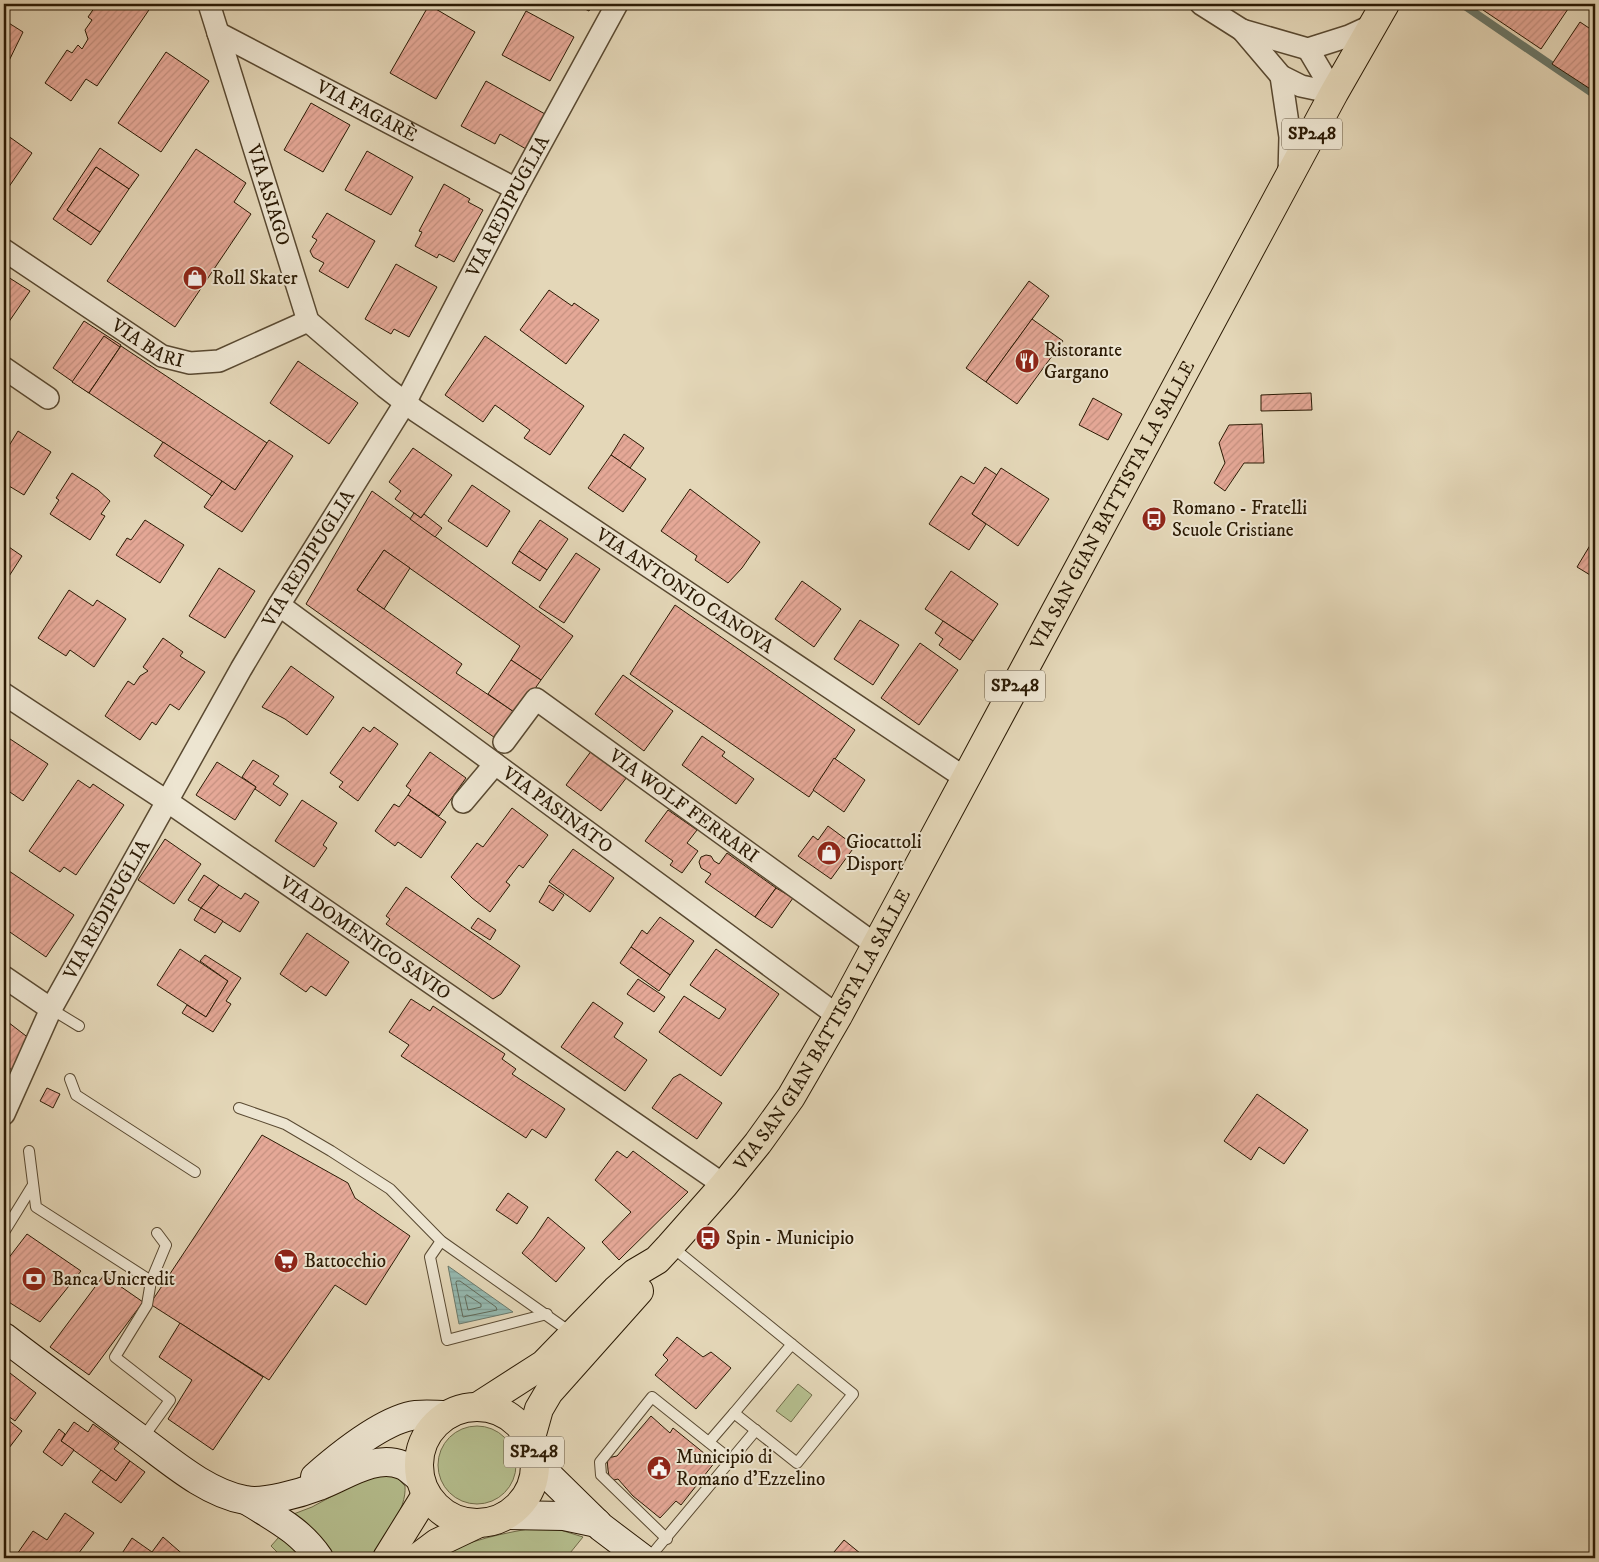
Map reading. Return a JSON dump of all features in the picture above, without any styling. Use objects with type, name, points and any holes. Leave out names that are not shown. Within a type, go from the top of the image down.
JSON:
[{"type":"main road","name":"VIA SAN GIAN BATTISTA LA SALLE","points":[[533,1450],[538,1409],[549,1392],[645,1284],[664,1253],[724,1185],[758,1143],[791,1097],[838,1016],[1289,176],[1379,15]]},
{"type":"main road","name":"VIA SAN GIAN BATTISTA LA SALLE","points":[[477,1406],[544,1364],[635,1273],[664,1253]]},
{"type":"main road","points":[[4,1338],[198,1480],[221,1493],[248,1501],[292,1528],[319,1558]]},
{"type":"main road","name":"SP248","points":[[477,1406],[494,1409],[509,1416],[521,1426],[533,1450],[535,1476],[529,1492],[520,1505],[507,1516],[487,1523],[477,1524],[457,1520],[440,1510],[423,1487],[419,1460],[423,1442],[433,1426],[447,1414],[457,1410],[477,1406]]},
{"type":"main road","points":[[299,1492],[332,1462],[391,1423],[415,1415],[447,1414]]},
{"type":"main road","points":[[533,1450],[551,1478],[597,1522],[642,1558]]},
{"type":"main road","points":[[248,1501],[273,1499],[318,1487],[356,1469],[386,1462],[402,1465],[423,1487],[387,1558]]},
{"type":"main road","points":[[507,1516],[558,1516],[597,1522]]},
{"type":"main road","name":"SP248","points":[[417,1558],[436,1543],[477,1524]]},
{"type":"street","name":"VIA ASIAGO","points":[[208,4],[308,321]]},
{"type":"street","name":"VIA REDIPUGLIA","points":[[4,1114],[52,1010],[167,801],[279,605],[405,402],[516,189],[616,4]]},
{"type":"street","points":[[1201,4],[1242,30],[1308,49],[1349,36],[1379,15]]},
{"type":"street","points":[[1242,30],[1282,76],[1301,86],[1334,93]]},
{"type":"street","name":"VIA FAGARÈ","points":[[218,33],[516,189]]},
{"type":"street","points":[[1308,49],[1334,93]]},
{"type":"street","name":"VIA SAN GIAN BATTISTA LA SALLE","points":[[1282,76],[1290,138],[1289,176]]},
{"type":"street","name":"VIA BARI","points":[[4,250],[162,356],[190,363],[219,360],[308,321]]},
{"type":"street","points":[[308,321],[405,402]]},
{"type":"street","points":[[4,368],[48,398]]},
{"type":"street","name":"VIA ANTONIO CANOVA","points":[[405,402],[965,778]]},
{"type":"street","name":"VIA PASINATO","points":[[279,605],[838,1016]]},
{"type":"street","name":"VIA DOMENICO SAVIO","points":[[4,694],[167,801],[724,1185]]},
{"type":"street","name":"VIA WOLF FERRARI","points":[[504,742],[536,699],[876,944]]},
{"type":"street","points":[[463,802],[495,764]]},
{"type":"street","points":[[4,977],[52,1010]]},
{"type":"lane","points":[[52,1010],[79,1026]]},
{"type":"lane","points":[[70,1079],[76,1095],[195,1172]]},
{"type":"lane","points":[[239,1108],[286,1124],[390,1189],[440,1241],[573,1334]]},
{"type":"lane","points":[[29,1151],[36,1207],[151,1282]]},
{"type":"lane","points":[[4,1232],[34,1184]]},
{"type":"lane","points":[[142,1440],[170,1400],[115,1357],[147,1306],[151,1282],[166,1245],[157,1233]]},
{"type":"lane","points":[[440,1241],[430,1257],[447,1340],[547,1314]]},
{"type":"lane","points":[[664,1253],[792,1344],[853,1394],[797,1463],[734,1413]]},
{"type":"lane","points":[[710,1442],[792,1344]]},
{"type":"lane","points":[[667,1538],[600,1475],[600,1462],[652,1397],[731,1460]]},
{"type":"lane","points":[[649,1558],[756,1430]]},
{"type":"green space","points":[[798,1384],[812,1395],[791,1422],[776,1411]]},
{"type":"green space","points":[[477,1426],[492,1429],[505,1437],[513,1450],[516,1465],[513,1480],[505,1493],[492,1501],[477,1504],[462,1501],[449,1493],[441,1480],[438,1465],[441,1450],[449,1437],[462,1429]]},
{"type":"green space","points":[[389,1475],[397,1478],[405,1486],[405,1495],[394,1524],[372,1558],[329,1558],[291,1515],[312,1507],[367,1477]]},
{"type":"green space","points":[[540,1527],[554,1528],[583,1537],[566,1558],[436,1558],[473,1542]]},
{"type":"green space","points":[[279,1537],[283,1537],[305,1558],[283,1558],[271,1546]]},
{"type":"water","points":[[448,1266],[513,1312],[459,1324]]},
{"type":"building","points":[[97,4],[153,4],[97,86],[86,79],[71,101],[45,83],[67,50],[72,53],[78,45],[82,49],[88,39],[85,30],[92,20],[88,17]]},
{"type":"building","points":[[575,4],[593,4],[589,11]]},
{"type":"building","points":[[1487,4],[1567,4],[1570,6],[1541,49],[1483,10]]},
{"type":"building","points":[[429,5],[475,32],[436,99],[390,73]]},
{"type":"building","points":[[526,11],[574,37],[550,81],[502,55]]},
{"type":"building","points":[[4,20],[23,32],[4,71]]},
{"type":"building","points":[[1580,22],[1595,32],[1595,92],[1552,64]]},
{"type":"building","points":[[166,52],[209,81],[161,152],[118,123]]},
{"type":"building","points":[[486,81],[545,114],[526,149],[500,134],[495,144],[461,126]]},
{"type":"building","points":[[311,103],[350,125],[323,172],[284,150]]},
{"type":"building","points":[[4,133],[32,153],[4,194]]},
{"type":"building","points":[[100,148],[139,175],[129,189],[96,167],[67,210],[100,232],[91,245],[53,219]]},
{"type":"building","points":[[196,149],[246,183],[234,202],[251,214],[175,327],[107,281]]},
{"type":"building","points":[[367,151],[413,177],[391,215],[345,190]]},
{"type":"building","points":[[96,167],[129,189],[100,232],[67,210]]},
{"type":"building","points":[[444,184],[470,199],[468,202],[483,210],[454,262],[439,254],[437,258],[415,246],[422,232],[419,231]]},
{"type":"building","points":[[327,213],[375,241],[348,288],[319,271],[324,263],[313,257],[310,251],[317,240],[312,237]]},
{"type":"building","points":[[396,264],[437,287],[409,337],[394,329],[391,334],[365,319]]},
{"type":"building","points":[[8,277],[30,291],[4,329],[4,284]]},
{"type":"building","points":[[1029,281],[1049,296],[986,382],[966,368]]},
{"type":"building","points":[[549,290],[572,306],[574,303],[599,320],[566,364],[520,330]]},
{"type":"building","points":[[1032,319],[1063,341],[1017,404],[986,382]]},
{"type":"building","points":[[84,321],[121,345],[89,393],[53,368]]},
{"type":"building","points":[[104,336],[120,347],[89,393],[72,382]]},
{"type":"building","points":[[485,336],[584,406],[550,455],[524,438],[530,430],[495,405],[483,422],[445,395]]},
{"type":"building","points":[[121,346],[267,443],[235,490],[89,393]]},
{"type":"building","points":[[298,361],[358,403],[329,444],[270,403]]},
{"type":"building","points":[[1311,393],[1312,410],[1261,411],[1261,395]]},
{"type":"building","points":[[1093,398],[1122,414],[1108,440],[1079,425]]},
{"type":"building","points":[[1262,424],[1264,463],[1244,463],[1225,491],[1214,483],[1225,463],[1219,443],[1229,425]]},
{"type":"building","points":[[18,431],[51,452],[24,495],[4,483],[4,454]]},
{"type":"building","points":[[624,434],[644,448],[630,468],[611,455]]},
{"type":"building","points":[[269,440],[293,456],[242,532],[204,507],[222,481],[235,490]]},
{"type":"building","points":[[163,442],[222,481],[212,496],[154,456]]},
{"type":"building","points":[[413,448],[452,475],[421,518],[395,499],[401,491],[389,482]]},
{"type":"building","points":[[611,455],[646,479],[623,512],[588,488]]},
{"type":"building","points":[[985,467],[997,475],[972,514],[986,524],[969,550],[929,524],[961,476],[974,484]]},
{"type":"building","points":[[1001,468],[1049,499],[1018,546],[972,514]]},
{"type":"building","points":[[72,473],[98,490],[110,501],[101,514],[105,516],[90,540],[50,514],[59,500],[56,498]]},
{"type":"building","points":[[472,485],[510,511],[487,547],[448,521]]},
{"type":"building","points":[[690,489],[760,542],[742,568],[728,583],[695,560],[697,556],[661,531]]},
{"type":"building","points":[[372,491],[573,636],[541,680],[511,660],[520,646],[384,550],[357,590],[462,664],[456,673],[517,714],[498,740],[306,604]]},
{"type":"building","points":[[414,513],[421,518],[424,514],[442,528],[435,537],[410,519]]},
{"type":"building","points":[[145,520],[184,545],[160,583],[116,555],[127,538],[131,540]]},
{"type":"building","points":[[540,520],[568,539],[547,570],[519,551]]},
{"type":"building","points":[[1595,537],[1595,578],[1577,567]]},
{"type":"building","points":[[4,538],[9,541],[6,545],[22,556],[4,584]]},
{"type":"building","points":[[384,550],[410,568],[384,609],[357,590]]},
{"type":"building","points":[[519,551],[547,570],[540,581],[512,563]]},
{"type":"building","points":[[576,553],[600,569],[564,623],[539,607]]},
{"type":"building","points":[[219,568],[255,591],[225,638],[189,616]]},
{"type":"building","points":[[951,571],[998,604],[973,641],[925,609]]},
{"type":"building","points":[[802,581],[841,609],[814,647],[775,619]]},
{"type":"building","points":[[69,590],[93,606],[97,600],[126,619],[94,667],[70,650],[66,656],[38,638]]},
{"type":"building","points":[[675,605],[855,730],[809,797],[630,674]]},
{"type":"building","points":[[860,620],[899,645],[873,685],[834,659]]},
{"type":"building","points":[[943,621],[973,641],[960,660],[939,645],[943,639],[935,633]]},
{"type":"building","points":[[163,638],[183,652],[180,656],[205,672],[179,710],[170,704],[156,725],[152,722],[140,740],[105,716],[128,681],[134,685],[140,676],[148,671],[143,667]]},
{"type":"building","points":[[920,643],[958,670],[919,725],[881,698]]},
{"type":"building","points":[[511,660],[541,680],[517,714],[488,694]]},
{"type":"building","points":[[291,666],[334,697],[307,735],[285,719],[262,707]]},
{"type":"building","points":[[623,675],[673,711],[644,751],[595,714]]},
{"type":"building","points":[[363,727],[370,732],[374,727],[398,744],[358,801],[339,787],[343,782],[330,773]]},
{"type":"building","points":[[4,735],[48,764],[23,801],[4,788]]},
{"type":"building","points":[[702,736],[725,752],[722,756],[754,779],[736,804],[682,765]]},
{"type":"building","points":[[592,750],[627,777],[601,811],[566,785]]},
{"type":"building","points":[[430,752],[466,778],[439,816],[408,795],[411,790],[406,786]]},
{"type":"building","points":[[834,758],[865,780],[844,812],[813,790]]},
{"type":"building","points":[[253,760],[279,776],[273,784],[288,794],[280,806],[255,789],[256,787],[242,777]]},
{"type":"building","points":[[217,762],[256,787],[235,820],[196,795]]},
{"type":"building","points":[[78,780],[90,788],[93,784],[124,805],[76,875],[64,867],[60,872],[29,851]]},
{"type":"building","points":[[408,795],[446,822],[421,858],[398,842],[395,846],[375,831],[394,804],[399,807]]},
{"type":"building","points":[[302,800],[337,823],[323,845],[327,848],[314,867],[275,841]]},
{"type":"building","points":[[512,808],[548,835],[523,868],[519,865],[506,882],[510,885],[490,912],[472,898],[451,877],[477,843],[483,847]]},
{"type":"building","points":[[668,810],[697,830],[687,843],[698,851],[682,873],[670,865],[673,861],[645,841]]},
{"type":"building","points":[[828,826],[855,846],[831,879],[798,856],[813,836],[818,840]]},
{"type":"building","points":[[165,839],[201,864],[174,904],[138,880]]},
{"type":"building","points":[[573,849],[614,878],[590,912],[549,882]]},
{"type":"building","points":[[727,853],[776,888],[755,917],[705,882],[711,874],[701,868],[699,862],[701,857],[711,856],[719,864]]},
{"type":"building","points":[[9,871],[74,915],[46,957],[4,928],[4,879]]},
{"type":"building","points":[[204,875],[219,885],[201,908],[188,900]]},
{"type":"building","points":[[219,885],[241,899],[245,893],[259,902],[240,932],[201,908]]},
{"type":"building","points":[[549,885],[564,895],[553,911],[539,902]]},
{"type":"building","points":[[406,887],[520,966],[501,994],[493,999],[386,924],[390,919],[386,916]]},
{"type":"building","points":[[776,888],[793,898],[772,928],[755,917]]},
{"type":"building","points":[[201,908],[223,921],[215,933],[194,920]]},
{"type":"building","points":[[660,917],[694,941],[670,975],[631,947],[642,930],[647,934]]},
{"type":"building","points":[[478,918],[496,930],[490,940],[471,928]]},
{"type":"building","points":[[307,933],[349,962],[326,996],[311,986],[306,992],[280,974]]},
{"type":"building","points":[[631,947],[670,975],[659,991],[620,963]]},
{"type":"building","points":[[180,949],[228,981],[206,1017],[157,985]]},
{"type":"building","points":[[716,949],[779,994],[721,1076],[659,1032],[684,996],[719,1019],[726,1009],[690,985]]},
{"type":"building","points":[[205,955],[241,978],[226,1001],[231,1004],[213,1032],[182,1013],[187,1005],[206,1017],[228,981],[200,961]]},
{"type":"building","points":[[638,979],[665,997],[654,1012],[627,994]]},
{"type":"building","points":[[411,999],[430,1011],[433,1006],[505,1054],[502,1059],[516,1069],[512,1074],[565,1109],[546,1138],[532,1129],[526,1138],[401,1056],[409,1045],[389,1032]]},
{"type":"building","points":[[593,1002],[623,1023],[614,1037],[647,1060],[625,1091],[561,1047]]},
{"type":"building","points":[[4,1019],[30,1039],[17,1073],[4,1065]]},
{"type":"building","points":[[680,1074],[722,1103],[697,1139],[652,1108],[673,1078]]},
{"type":"building","points":[[47,1088],[60,1094],[53,1108],[40,1101]]},
{"type":"building","points":[[1257,1094],[1308,1130],[1284,1164],[1259,1147],[1251,1160],[1224,1141]]},
{"type":"building","name":"Battocchio","points":[[262,1135],[348,1183],[355,1198],[410,1236],[366,1305],[335,1285],[269,1380],[150,1304]]},
{"type":"building","points":[[617,1151],[627,1158],[633,1151],[688,1192],[619,1260],[602,1242],[631,1212],[595,1180]]},
{"type":"building","points":[[508,1193],[528,1207],[517,1224],[496,1210]]},
{"type":"building","points":[[548,1217],[585,1248],[556,1282],[522,1253]]},
{"type":"building","points":[[27,1234],[81,1271],[40,1322],[4,1299],[4,1264]]},
{"type":"building","points":[[104,1275],[143,1302],[89,1375],[50,1347]]},
{"type":"building","points":[[180,1323],[263,1377],[213,1450],[168,1419],[192,1380],[159,1357]]},
{"type":"building","points":[[677,1337],[703,1357],[711,1352],[731,1368],[696,1409],[655,1375],[668,1360],[663,1355]]},
{"type":"building","points":[[6,1370],[36,1393],[15,1421],[4,1413],[4,1373]]},
{"type":"building","name":"Municipio di Romano d'Ezzelino","points":[[651,1416],[670,1433],[673,1428],[715,1462],[681,1505],[676,1501],[660,1518],[633,1496],[618,1479],[610,1481],[608,1470],[607,1458],[617,1456]]},
{"type":"building","points":[[8,1420],[22,1431],[9,1448],[4,1443],[4,1426]]},
{"type":"building","points":[[74,1422],[88,1432],[93,1424],[119,1443],[114,1449],[130,1461],[116,1481],[61,1441]]},
{"type":"building","points":[[59,1429],[65,1434],[61,1441],[74,1450],[62,1466],[43,1452]]},
{"type":"building","points":[[130,1461],[145,1472],[121,1503],[92,1482],[101,1470],[116,1481]]},
{"type":"building","points":[[65,1513],[94,1533],[75,1558],[22,1558],[17,1554],[33,1531],[47,1540]]},
{"type":"building","points":[[163,1537],[187,1558],[161,1558],[152,1552]]},
{"type":"building","points":[[132,1538],[152,1552],[161,1558],[119,1558]]},
{"type":"building","points":[[844,1540],[866,1558],[829,1558]]},
{"type":"waterway","points":[[1462,4],[1595,95]]},
{"type":"place","name":"Roll Skater","points":[[195,278]]},
{"type":"place","name":"Ristorante Gargano","points":[[1027,361]]},
{"type":"place","name":"Romano - Fratelli Scuole Cristiane","points":[[1154,519]]},
{"type":"place","name":"Giocattoli Disport","points":[[829,853]]},
{"type":"place","name":"Spin - Municipio","points":[[708,1238]]},
{"type":"place","name":"Battocchio","points":[[286,1261]]},
{"type":"place","name":"Banca Unicredit","points":[[34,1279]]},
{"type":"place","name":"Municipio di Romano d'Ezzelino","points":[[659,1468]]}]
